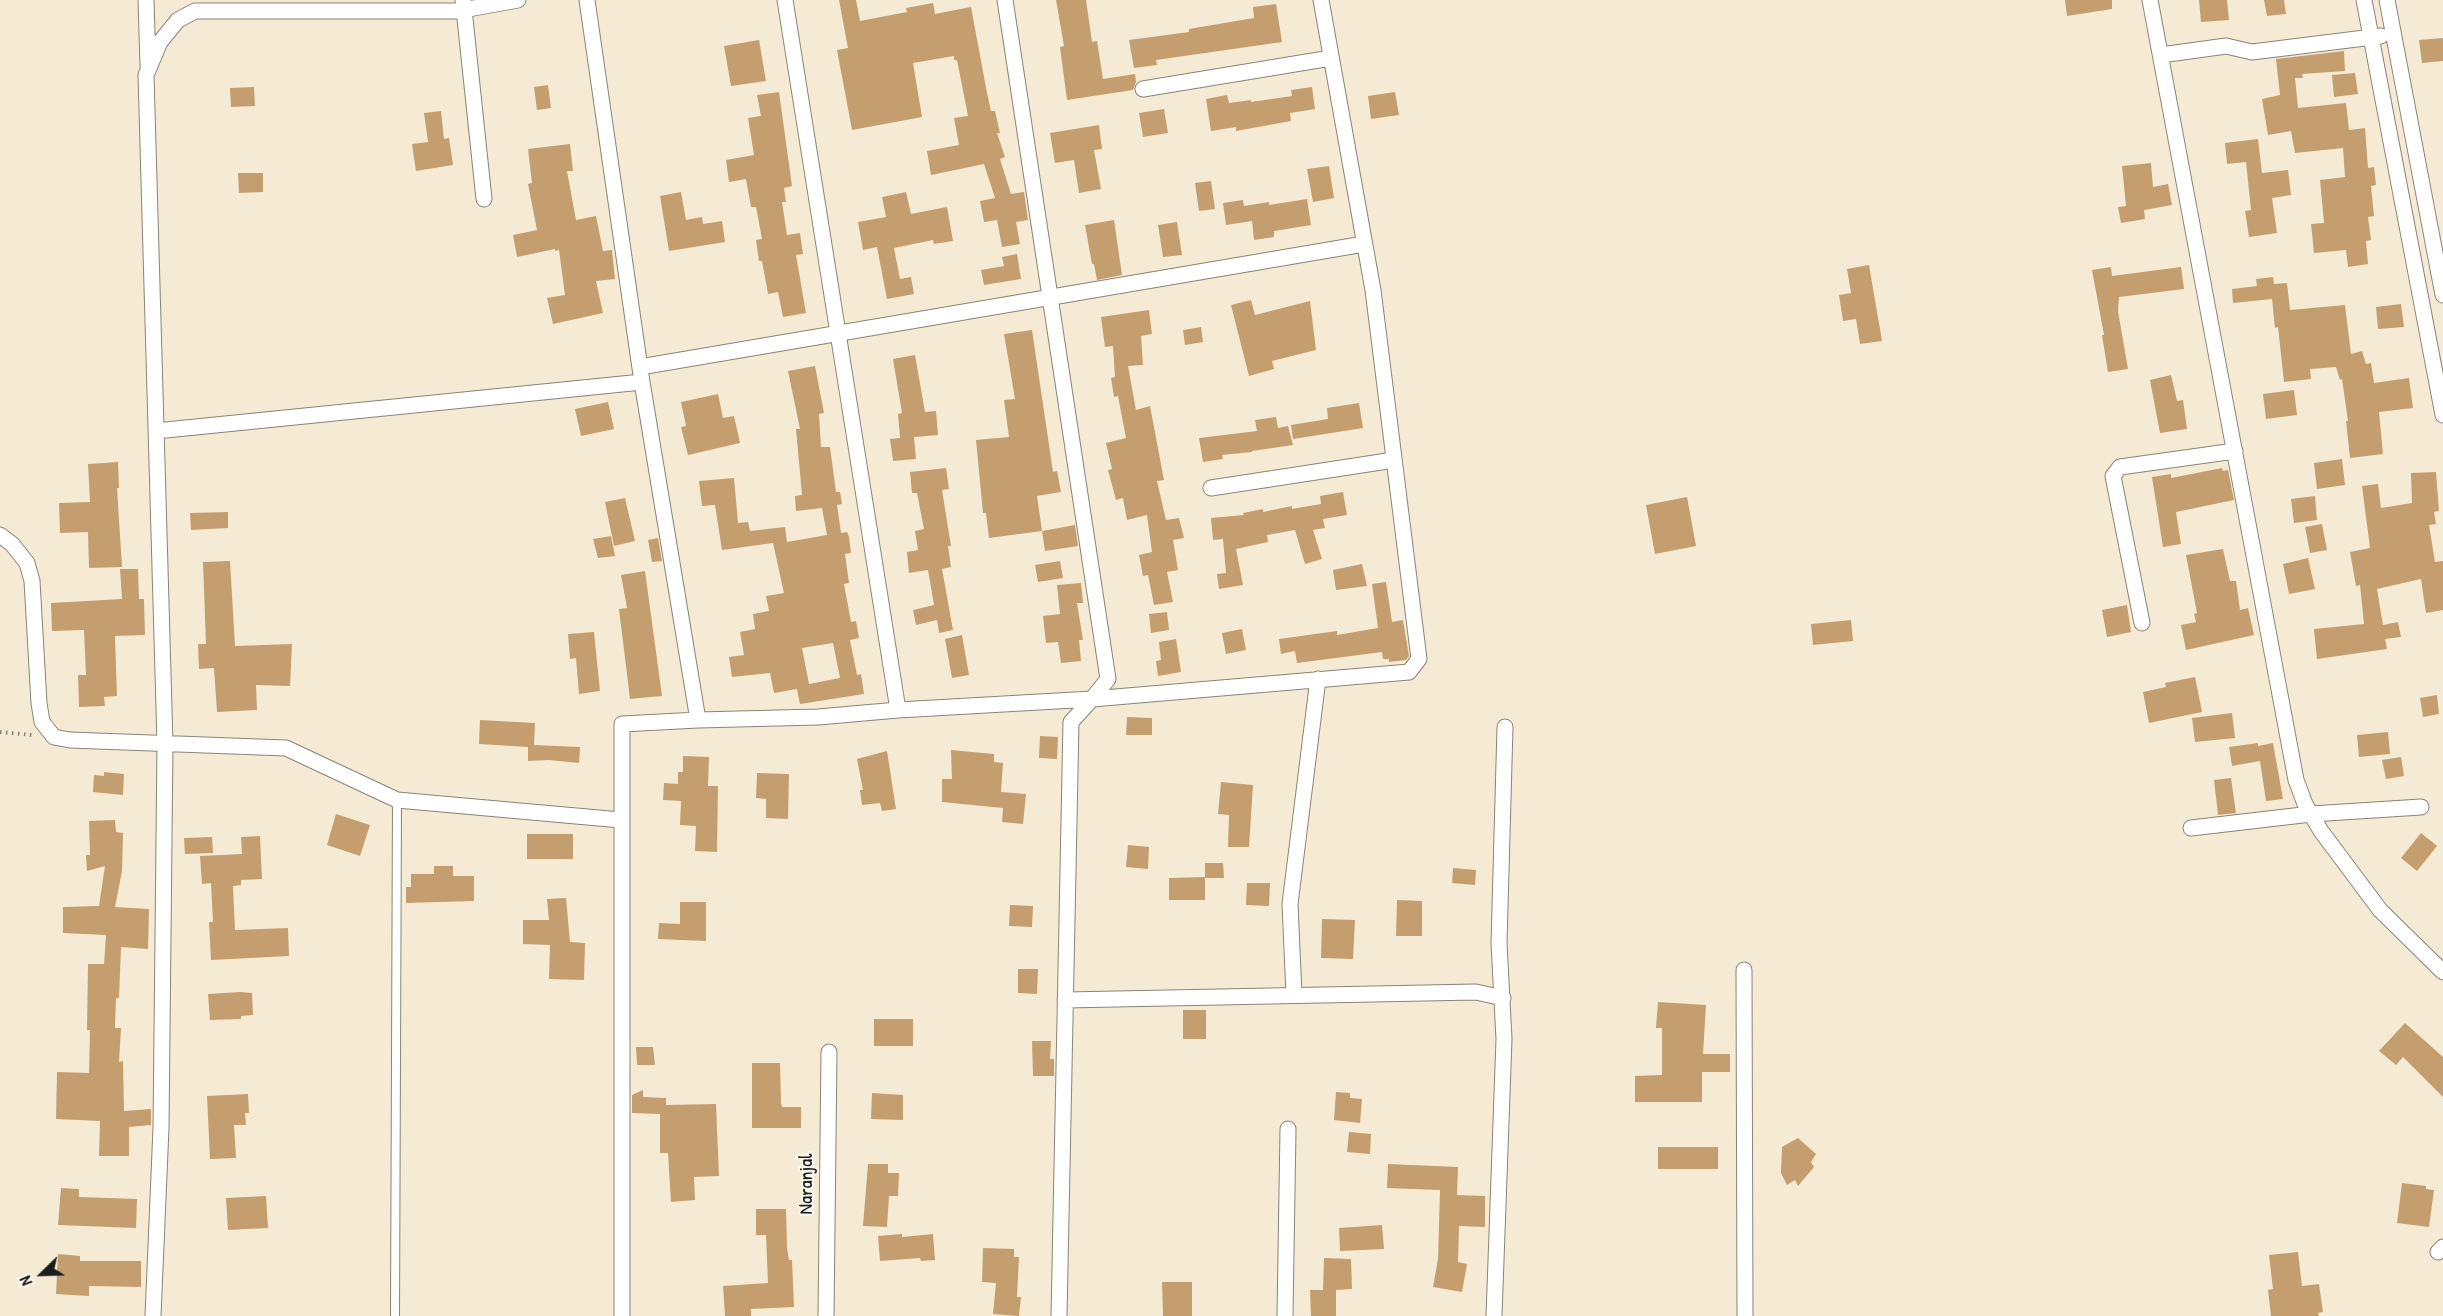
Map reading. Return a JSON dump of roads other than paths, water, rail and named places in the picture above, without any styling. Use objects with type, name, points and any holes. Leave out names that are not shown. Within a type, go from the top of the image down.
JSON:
[{"type":"street","points":[[146,0],[148,70]]},
{"type":"street","points":[[153,1316],[161,1128],[165,744],[146,75],[160,42],[178,20],[195,11],[464,5],[518,0]]},
{"type":"street","points":[[587,0],[641,375],[698,720]]},
{"type":"street","points":[[785,0],[898,710]]},
{"type":"street","points":[[1005,0],[1052,298],[1108,680],[1071,722],[1059,1316]]},
{"type":"street","points":[[622,1316],[622,724],[818,717],[1092,699],[1409,672],[1419,659],[1373,290],[1321,0]]},
{"type":"street","points":[[2150,0],[2296,780],[2305,804],[2321,831],[2380,910],[2443,972]]},
{"type":"street","points":[[2364,0],[2443,415]]},
{"type":"street","points":[[2386,0],[2443,295]]},
{"type":"street","points":[[464,5],[484,199]]},
{"type":"street","points":[[2161,55],[2226,46],[2252,52],[2393,34]]},
{"type":"street","points":[[1143,89],[1331,58]]},
{"type":"street","points":[[156,431],[641,375],[838,334],[1364,244]]},
{"type":"street","points":[[2142,623],[2113,476],[2120,466],[2235,451]]},
{"type":"street","points":[[1211,488],[1394,460]]},
{"type":"street","points":[[0,535],[12,544],[27,563],[32,581],[39,703],[42,722],[54,737],[70,740],[286,748],[397,800],[621,820]]},
{"type":"street","points":[[1294,995],[1290,903],[1318,680]]},
{"type":"street","points":[[1494,1316],[1503,998],[1499,943],[1504,727]]},
{"type":"street","points":[[2191,828],[2311,814],[2421,807]]},
{"type":"street","points":[[1744,970],[1745,1316]]},
{"type":"street","points":[[1065,1000],[1476,992],[1503,998]]},
{"type":"street","name":"Naranjal","points":[[826,1316],[829,1052]]},
{"type":"street","points":[[1285,1316],[1288,1129]]},
{"type":"lane","points":[[395,1316],[397,800]]}]
